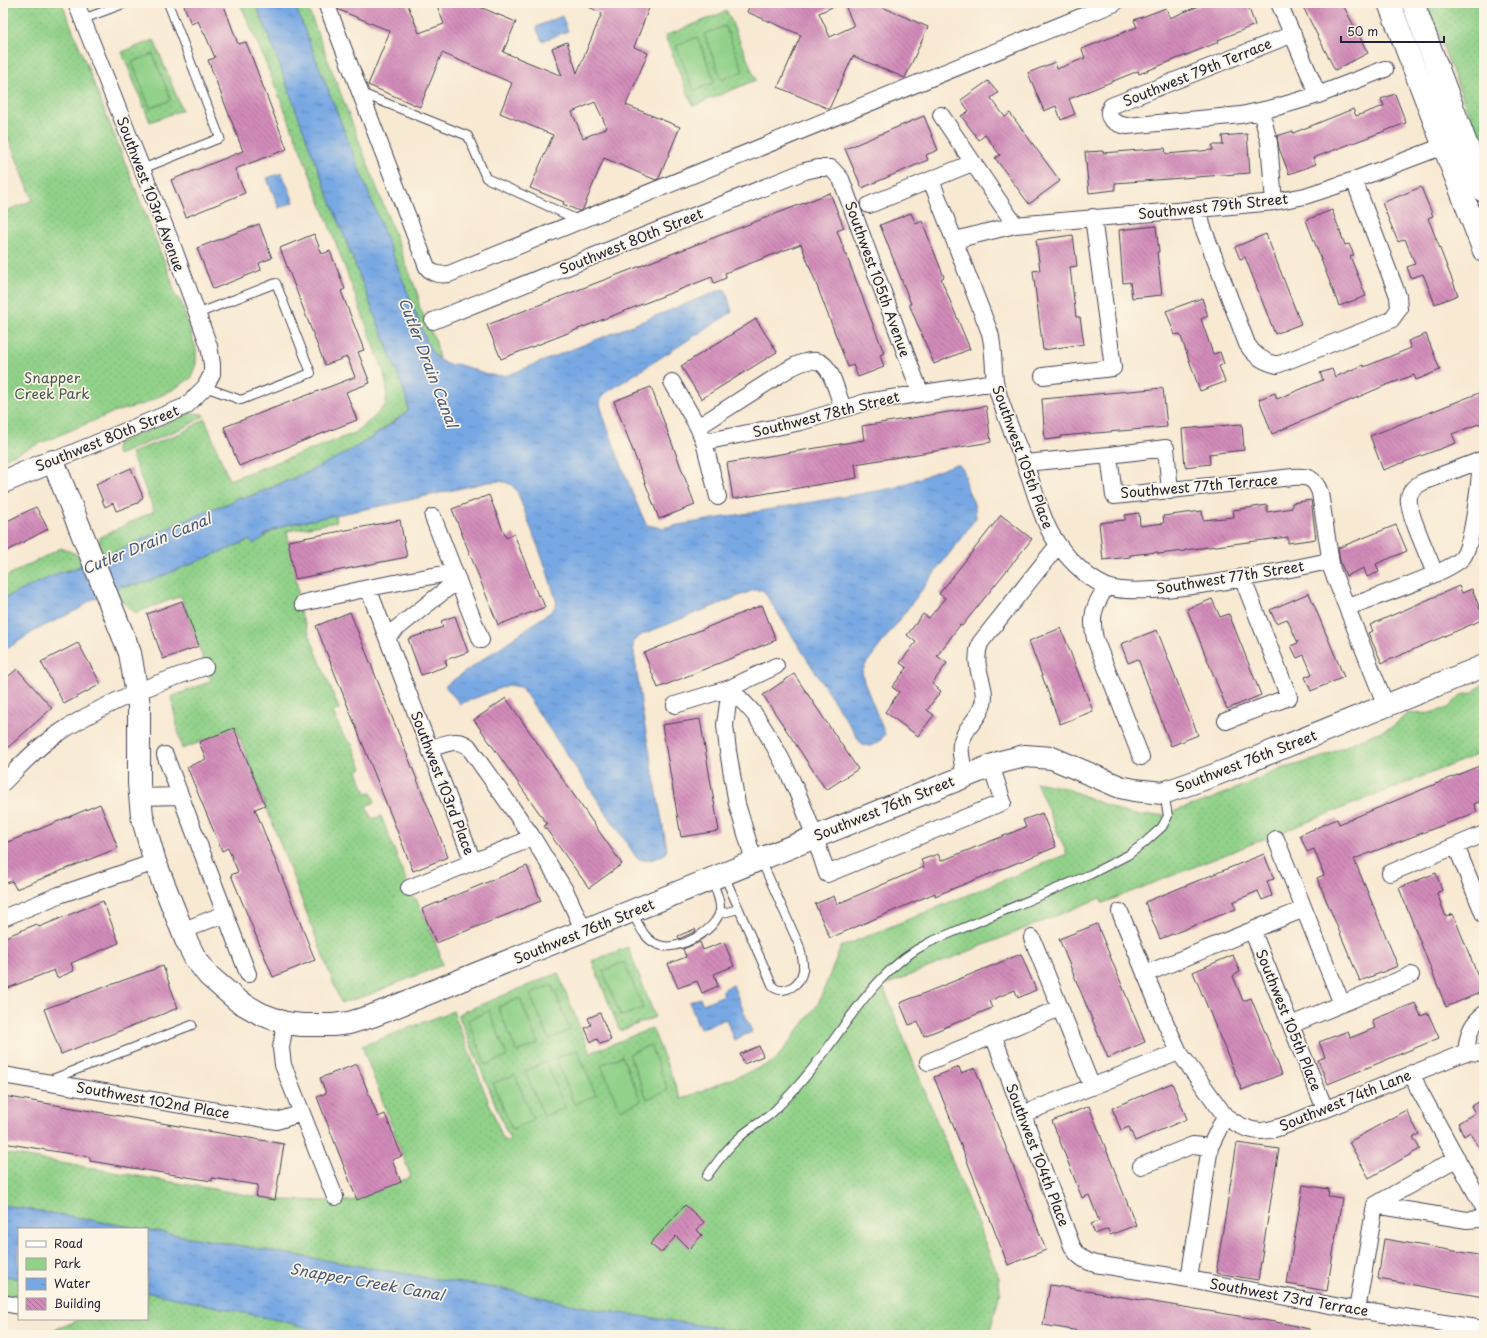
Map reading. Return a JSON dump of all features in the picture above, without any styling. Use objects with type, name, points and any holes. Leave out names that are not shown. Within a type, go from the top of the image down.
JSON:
[{"type":"street","name":"Southwest 103rd Avenue","points":[[76,3],[142,169],[212,355],[212,374],[205,387]]},
{"type":"street","points":[[326,3],[430,271],[436,274],[449,274],[580,222],[1115,3]]},
{"type":"street","points":[[1279,3],[1318,95]]},
{"type":"street","points":[[1389,3],[1484,251]]},
{"type":"street","points":[[1412,3],[1484,191]]},
{"type":"street","name":"Southwest 79th Terrace","points":[[1293,34],[1111,106],[1109,111],[1112,121],[1118,125],[1127,126],[1205,119],[1261,111],[1318,95],[1385,69]]},
{"type":"street","points":[[1261,111],[1269,142],[1274,202]]},
{"type":"street","points":[[941,115],[1015,225]]},
{"type":"street","name":"Southwest 79th Street","points":[[955,240],[1015,225],[1274,202],[1305,196],[1354,180],[1464,138]]},
{"type":"street","points":[[869,205],[972,163]]},
{"type":"street","name":"Southwest 80th Street","points":[[433,321],[805,171],[818,168],[831,168]]},
{"type":"street","name":"Southwest 105th Avenue","points":[[831,168],[841,179],[920,392]]},
{"type":"street","name":"Southwest 105th Place","points":[[932,180],[990,333],[994,350],[996,382],[1050,532],[1058,545],[1078,566],[1106,586]]},
{"type":"street","points":[[1199,209],[1202,225],[1247,344],[1257,356],[1264,361],[1277,365],[1391,320],[1399,309],[1398,296],[1354,180]]},
{"type":"street","points":[[1043,376],[1113,368],[1093,217]]},
{"type":"street","points":[[698,427],[787,370],[799,363],[811,360],[817,360],[828,370],[843,408]]},
{"type":"street","points":[[672,382],[698,427],[704,442],[718,497]]},
{"type":"street","name":"Southwest 78th Street","points":[[704,442],[801,422],[866,402],[920,392],[996,382]]},
{"type":"street","name":"Southwest 80th Street","points":[[3,482],[176,411],[194,400],[205,387]]},
{"type":"street","points":[[1025,463],[1166,448],[1170,492]]},
{"type":"street","name":"Southwest 77th Terrace","points":[[1109,455],[1114,496],[1170,492],[1293,476],[1311,478],[1315,482],[1320,493],[1329,561]]},
{"type":"street","points":[[1348,607],[1435,574],[1457,563],[1466,549],[1480,481],[1482,460],[1423,482],[1415,487],[1410,493],[1410,507],[1435,574]]},
{"type":"street","points":[[53,461],[130,653],[137,690],[140,718],[138,762],[142,816],[155,862],[182,931],[198,961],[220,988],[246,1006],[261,1014],[285,1023],[281,1057],[285,1072],[335,1198]]},
{"type":"street","points":[[433,517],[481,640]]},
{"type":"street","points":[[965,775],[960,744],[963,735],[978,715],[983,703],[976,660],[980,643],[1058,545]]},
{"type":"street","points":[[1329,561],[1386,706]]},
{"type":"street","name":"Southwest 77th Street","points":[[1106,586],[1126,590],[1174,588],[1329,561]]},
{"type":"street","points":[[303,603],[368,588],[456,576]]},
{"type":"street","points":[[387,636],[456,576]]},
{"type":"street","points":[[1226,721],[1289,697],[1242,577]]},
{"type":"street","points":[[1106,586],[1092,615],[1094,639],[1141,757]]},
{"type":"street","name":"Southwest 103rd Place","points":[[368,588],[473,862],[520,843],[531,836]]},
{"type":"street","points":[[675,705],[730,688],[776,666]]},
{"type":"street","name":"Southwest 76th Street","points":[[285,1023],[302,1026],[324,1026],[349,1023],[365,1018],[584,931],[991,765],[1025,756],[1042,757],[1058,760],[1120,786],[1134,790],[1163,793],[1212,776],[1484,666]]},
{"type":"street","points":[[3,783],[51,738],[86,715],[119,701],[137,690],[205,667]]},
{"type":"street","points":[[730,688],[754,715],[790,773],[807,813],[827,874],[1003,802],[991,765]]},
{"type":"street","points":[[730,688],[725,725],[728,751],[739,811],[757,860]]},
{"type":"street","points":[[430,749],[451,742],[462,742],[468,746],[531,836],[566,892],[584,931]]},
{"type":"street","points":[[164,755],[248,974]]},
{"type":"street","points":[[140,797],[179,796]]},
{"type":"street","points":[[1390,873],[1484,834]]},
{"type":"street","points":[[1276,839],[1342,1004]]},
{"type":"street","points":[[1456,846],[1483,908]]},
{"type":"street","points":[[3,918],[66,892],[155,862]]},
{"type":"street","points":[[409,888],[473,862]]},
{"type":"street","points":[[1145,974],[1304,909]]},
{"type":"street","name":"Southwest 74th Lane","points":[[1120,912],[1162,1015],[1179,1052],[1225,1116],[1242,1128],[1264,1131],[1282,1127],[1466,1052]]},
{"type":"street","points":[[182,931],[224,914]]},
{"type":"street","name":"Southwest 105th Place","points":[[1252,930],[1325,1109]]},
{"type":"street","points":[[1032,938],[1092,1086]]},
{"type":"street","points":[[1291,1025],[1411,976]]},
{"type":"street","points":[[928,1062],[1060,1008]]},
{"type":"street","points":[[1484,1014],[1473,1024],[1470,1029],[1466,1052],[1484,1053]]},
{"type":"street","name":"Southwest 104th Place","points":[[992,1035],[1072,1246],[1079,1256],[1095,1264]]},
{"type":"street","points":[[1023,1114],[1179,1052]]},
{"type":"street","points":[[1412,1073],[1418,1088],[1484,1208]]},
{"type":"street","name":"Southwest 102nd Place","points":[[3,1075],[277,1121],[302,1113]]},
{"type":"street","points":[[1189,1279],[1210,1147],[1225,1116]]},
{"type":"street","points":[[1141,1166],[1193,1146],[1210,1147]]},
{"type":"street","points":[[1375,1205],[1457,1158]]},
{"type":"street","points":[[1375,1205],[1467,1220],[1480,1219],[1484,1214]]},
{"type":"street","points":[[1357,1310],[1375,1205]]},
{"type":"street","name":"Southwest 73rd Terrace","points":[[1095,1264],[1189,1279],[1357,1310],[1484,1329]]},
{"type":"street","points":[[3,1303],[18,1306]]},
{"type":"lane","points":[[83,20],[126,3]]},
{"type":"lane","points":[[142,169],[220,138],[168,3]]},
{"type":"lane","points":[[361,93],[468,136],[486,178],[580,222]]},
{"type":"lane","points":[[197,314],[276,283],[311,373],[241,400],[205,387]]},
{"type":"lane","points":[[707,1176],[721,1156],[741,1136],[773,1112],[810,1071],[869,994],[899,961],[916,949],[930,942],[1091,874],[1128,855],[1162,827],[1168,816],[1163,793]]},
{"type":"lane","points":[[717,876],[739,909],[773,987],[780,990],[789,989],[801,976],[803,970],[802,957],[799,945],[757,860]]},
{"type":"lane","points":[[632,911],[644,935],[658,945],[666,947],[674,946],[705,933],[715,923],[719,914],[717,876]]},
{"type":"lane","points":[[719,914],[739,909]]},
{"type":"lane","points":[[45,1082],[192,1025]]},
{"type":"green space","name":"Snapper Creek Park","points":[[3,3],[62,3],[171,279],[175,295],[181,302],[196,349],[196,364],[191,378],[172,390],[144,404],[114,412],[3,459],[3,212],[33,200],[3,125]]},
{"type":"green space","points":[[240,3],[255,3],[269,36],[310,148],[403,388],[408,403],[408,411],[362,444],[322,466],[243,499],[211,509],[103,557],[99,545],[100,537],[154,511],[131,453],[183,432],[205,419],[229,480],[355,433],[373,418],[386,404],[387,386],[383,370],[332,231]]},
{"type":"green space","points":[[294,3],[306,3],[418,295],[419,306],[436,342],[439,358],[433,354],[427,342]]},
{"type":"green space","points":[[1426,3],[1484,3],[1484,153]]},
{"type":"green space","points":[[727,11],[756,80],[693,106],[665,36]]},
{"type":"green space","points":[[725,26],[743,71],[722,80],[704,34]]},
{"type":"green space","points":[[697,37],[715,82],[694,91],[676,46]]},
{"type":"green space","points":[[154,40],[182,110],[150,122],[122,52]]},
{"type":"green space","points":[[153,54],[171,100],[150,108],[132,62]]},
{"type":"green space","points":[[190,413],[203,414],[204,416],[187,426],[118,455],[116,450],[117,443]]},
{"type":"green space","points":[[335,515],[336,522],[287,531],[298,590],[297,604],[339,709],[333,712],[343,735],[352,744],[362,768],[357,771],[366,793],[371,792],[375,802],[366,806],[372,819],[381,816],[413,898],[417,900],[439,952],[442,965],[368,995],[341,1003],[236,728],[182,749],[171,697],[211,681],[181,596],[135,613],[122,601],[116,590],[121,586],[129,586],[250,540],[253,544],[265,535],[286,525]]},
{"type":"green space","points":[[61,548],[76,554],[83,565],[59,573],[3,600],[3,578]]},
{"type":"green space","points":[[1484,683],[1484,752],[1103,903],[1100,898],[883,986],[999,1278],[1000,1292],[989,1335],[764,1335],[593,1309],[503,1289],[441,1280],[148,1230],[148,1228],[137,1228],[3,1205],[3,1153],[277,1200],[351,1201],[411,1177],[362,1046],[453,1011],[504,1141],[510,1140],[458,1014],[558,973],[590,1053],[652,1028],[681,1099],[774,1062],[818,1004],[841,947],[1067,854],[1036,782],[1065,788],[1125,813],[1141,816],[1163,815],[1214,798],[1281,769],[1317,759],[1392,727],[1407,714],[1430,713],[1448,708],[1461,695],[1472,693]]},
{"type":"green space","points":[[628,947],[655,1017],[620,1031],[592,961]]},
{"type":"green space","points":[[624,962],[643,1008],[621,1016],[603,971]]},
{"type":"green space","points":[[552,985],[570,1030],[549,1039],[530,994]]},
{"type":"green space","points":[[520,998],[538,1044],[517,1052],[498,1007]]},
{"type":"green space","points":[[489,1011],[507,1056],[486,1065],[468,1020]]},
{"type":"green space","points":[[650,1045],[668,1090],[647,1099],[629,1054]]},
{"type":"green space","points":[[577,1050],[596,1095],[574,1104],[556,1058]]},
{"type":"green space","points":[[622,1056],[641,1101],[620,1110],[601,1065]]},
{"type":"green space","points":[[546,1062],[565,1108],[544,1116],[525,1071]]},
{"type":"green space","points":[[515,1075],[533,1120],[512,1129],[493,1083]]},
{"type":"green space","points":[[3,1275],[18,1279],[18,1298],[3,1296]]},
{"type":"green space","points":[[148,1292],[282,1321],[327,1333],[337,1332],[356,1335],[42,1335],[79,1320],[148,1320]]},
{"type":"water","name":"Cutler Drain Canal","points":[[255,3],[294,3],[427,342],[430,349],[443,362],[449,365],[456,364],[494,376],[508,375],[723,289],[726,291],[732,312],[604,394],[600,402],[606,424],[621,464],[647,525],[661,528],[894,488],[954,465],[959,465],[962,467],[966,485],[974,505],[976,518],[866,664],[862,672],[864,682],[885,734],[880,741],[871,746],[862,745],[763,590],[754,590],[643,634],[634,640],[633,645],[643,716],[667,849],[665,854],[655,858],[644,860],[637,858],[521,687],[508,685],[460,704],[445,686],[552,611],[557,603],[546,568],[517,491],[508,483],[501,482],[488,482],[396,503],[286,525],[265,534],[265,537],[253,544],[250,540],[145,583],[121,586],[117,590],[89,601],[81,608],[38,629],[3,651],[3,600],[7,597],[59,573],[72,570],[103,557],[211,509],[233,502],[234,499],[239,497],[243,499],[308,472],[370,438],[408,411],[408,403],[403,388],[310,148],[269,36]]},
{"type":"water","points":[[562,16],[568,31],[542,41],[536,27]]},
{"type":"water","points":[[282,173],[294,202],[279,208],[267,178]]},
{"type":"water","points":[[733,985],[752,1032],[734,1040],[726,1019],[700,1029],[689,1002],[700,998],[703,1004],[724,995],[722,990]]},
{"type":"water","points":[[3,1205],[135,1228],[18,1228],[18,1279],[3,1275]]},
{"type":"water","name":"Snapper Creek Canal","points":[[148,1230],[441,1280],[503,1289],[593,1309],[764,1335],[356,1335],[337,1332],[327,1333],[282,1321],[148,1292]]},
{"type":"building","points":[[183,3],[223,3],[238,44],[246,42],[287,149],[235,169],[245,193],[186,217],[171,180],[243,151],[208,60],[215,58],[198,21],[191,24]]},
{"type":"building","points":[[336,3],[407,3],[419,33],[444,24],[436,3],[470,3],[516,22],[503,52],[562,76],[552,48],[567,42],[577,73],[602,13],[580,3],[651,3],[634,47],[648,53],[626,105],[680,127],[659,178],[656,180],[604,158],[583,209],[579,211],[563,204],[564,202],[530,188],[553,135],[500,113],[512,83],[442,53],[420,107],[368,85],[390,31],[339,10]],"holes":[[[595,102],[607,128],[583,138],[572,112]]]},
{"type":"building","points":[[751,3],[841,3],[819,13],[830,37],[854,26],[844,3],[873,3],[928,27],[905,78],[853,56],[829,109],[778,87],[801,35],[747,12]]},
{"type":"building","points":[[1206,3],[1247,3],[1255,25],[1218,40],[1219,42],[1139,74],[1138,71],[1069,99],[1075,114],[1061,120],[1056,106],[1044,111],[1028,73],[1055,62],[1057,69],[1085,58],[1082,49],[1137,27],[1134,20],[1166,8],[1170,18]]},
{"type":"building","points":[[1301,3],[1342,3],[1368,53],[1335,70]]},
{"type":"building","points":[[988,81],[998,93],[991,98],[1005,117],[1010,113],[1060,181],[1029,204],[995,158],[1000,155],[985,135],[979,140],[961,116],[969,111],[961,100]]},
{"type":"building","points":[[1395,94],[1406,123],[1313,158],[1316,164],[1289,174],[1279,148],[1277,136],[1293,131],[1293,133],[1353,109],[1356,116],[1384,106],[1381,99]]},
{"type":"building","points":[[924,116],[938,150],[926,155],[928,160],[862,188],[845,149]]},
{"type":"building","points":[[1247,134],[1250,173],[1115,183],[1115,190],[1089,193],[1085,152],[1103,151],[1103,153],[1165,148],[1166,154],[1213,150],[1212,145],[1223,145],[1222,136]]},
{"type":"building","points":[[1421,187],[1433,216],[1428,218],[1458,295],[1435,304],[1423,274],[1411,278],[1407,267],[1415,264],[1405,239],[1398,242],[1382,203]]},
{"type":"building","points":[[830,193],[844,228],[837,231],[884,353],[880,355],[884,367],[858,377],[853,365],[848,367],[801,244],[725,273],[726,278],[714,283],[712,277],[501,359],[487,325]]},
{"type":"building","points":[[1332,210],[1345,245],[1349,244],[1354,255],[1350,256],[1366,296],[1339,306],[1306,220]]},
{"type":"building","points":[[911,213],[916,224],[922,221],[944,277],[941,279],[970,349],[934,364],[909,304],[911,304],[880,225]]},
{"type":"building","points":[[259,224],[272,258],[259,263],[261,270],[213,289],[197,248]]},
{"type":"building","points":[[1156,226],[1159,252],[1157,252],[1162,295],[1132,298],[1130,282],[1123,283],[1119,230]]},
{"type":"building","points":[[314,234],[322,254],[330,251],[345,289],[341,291],[364,350],[358,352],[370,383],[346,392],[357,420],[239,466],[224,427],[355,377],[347,357],[325,365],[280,248]]},
{"type":"building","points":[[1266,234],[1301,324],[1275,334],[1245,257],[1240,259],[1235,247]]},
{"type":"building","points":[[1073,235],[1077,266],[1070,267],[1076,317],[1080,317],[1084,344],[1043,350],[1033,271],[1040,270],[1036,240]]},
{"type":"building","points":[[1202,298],[1208,316],[1201,319],[1213,354],[1220,352],[1224,364],[1219,366],[1225,382],[1200,391],[1180,334],[1175,335],[1166,311]]},
{"type":"building","points":[[756,319],[777,352],[701,399],[681,366]]},
{"type":"building","points":[[1426,334],[1440,370],[1416,380],[1414,375],[1384,386],[1272,434],[1259,399],[1275,393],[1277,399],[1323,380],[1320,373],[1332,369],[1335,377],[1363,365],[1364,367],[1411,348],[1408,341]]},
{"type":"building","points":[[651,387],[695,505],[659,519],[614,401]]},
{"type":"building","points":[[1163,388],[1167,427],[1061,436],[1061,438],[1045,440],[1042,399]]},
{"type":"building","points":[[1484,391],[1484,422],[1452,434],[1456,443],[1383,470],[1370,436]]},
{"type":"building","points":[[986,406],[991,442],[855,464],[857,478],[733,499],[727,463],[864,440],[862,426]]},
{"type":"building","points":[[1242,424],[1244,450],[1209,454],[1210,464],[1185,467],[1182,429]]},
{"type":"building","points":[[131,468],[143,497],[138,503],[116,511],[113,503],[105,507],[96,484]]},
{"type":"building","points":[[489,495],[506,538],[514,534],[538,596],[540,595],[545,607],[498,625],[452,509]]},
{"type":"building","points":[[1311,500],[1316,539],[1288,543],[1288,537],[1185,551],[1130,555],[1130,557],[1103,560],[1099,523],[1125,520],[1125,515],[1139,513],[1140,526],[1164,523],[1163,516],[1202,511],[1203,520],[1234,517],[1233,510],[1267,505],[1267,512],[1292,508],[1292,503]]},
{"type":"building","points":[[36,507],[48,529],[3,553],[3,523]]},
{"type":"building","points":[[1001,515],[1032,539],[962,626],[960,625],[937,656],[947,663],[932,684],[941,691],[927,710],[934,715],[918,736],[885,712],[899,692],[892,687],[907,668],[900,663],[916,642],[907,635],[923,614],[929,618],[945,598],[939,594]]},
{"type":"building","points":[[400,520],[407,557],[295,579],[288,541]]},
{"type":"building","points":[[1396,525],[1407,551],[1376,564],[1379,572],[1367,577],[1364,568],[1346,576],[1340,561],[1338,548]]},
{"type":"building","points":[[1459,586],[1462,593],[1472,589],[1484,619],[1382,663],[1368,633],[1373,631],[1370,625]]},
{"type":"building","points":[[1309,593],[1344,677],[1311,691],[1305,677],[1312,674],[1304,655],[1297,658],[1291,646],[1298,643],[1287,619],[1276,623],[1270,610]]},
{"type":"building","points":[[1212,599],[1220,617],[1229,614],[1261,695],[1227,709],[1187,609]]},
{"type":"building","points":[[182,601],[199,646],[163,659],[147,614]]},
{"type":"building","points":[[762,605],[776,640],[658,688],[644,653]]},
{"type":"building","points":[[350,612],[448,857],[413,871],[316,626]]},
{"type":"building","points":[[455,616],[468,652],[445,660],[447,666],[421,675],[408,639],[443,627],[441,621]]},
{"type":"building","points":[[1061,628],[1093,711],[1060,724],[1029,641]]},
{"type":"building","points":[[1157,630],[1198,735],[1171,746],[1138,659],[1128,663],[1121,644]]},
{"type":"building","points":[[78,643],[101,684],[64,704],[41,662]]},
{"type":"building","points":[[17,669],[52,708],[3,752],[3,681]]},
{"type":"building","points":[[794,674],[858,769],[826,790],[763,695]]},
{"type":"building","points":[[506,698],[622,864],[589,888],[544,826],[547,824],[474,720]]},
{"type":"building","points":[[700,719],[719,831],[681,837],[662,725]]},
{"type":"building","points":[[234,728],[265,805],[255,809],[315,960],[273,977],[231,875],[238,872],[228,848],[222,851],[187,767],[206,759],[199,742]]},
{"type":"building","points":[[1484,764],[1484,800],[1474,804],[1477,812],[1354,859],[1398,966],[1360,981],[1317,878],[1324,875],[1314,849],[1307,852],[1300,835],[1337,819],[1339,824]]},
{"type":"building","points":[[100,804],[118,848],[16,889],[12,881],[3,884],[3,844]]},
{"type":"building","points":[[1042,813],[1056,847],[935,896],[935,893],[830,938],[815,904],[834,896],[837,904],[924,867],[921,860],[938,854],[941,861],[1026,827],[1023,820]]},
{"type":"building","points":[[1264,854],[1274,879],[1267,881],[1272,896],[1262,900],[1258,891],[1233,902],[1236,909],[1160,939],[1145,902]]},
{"type":"building","points":[[527,866],[541,901],[436,943],[422,909]]},
{"type":"building","points":[[1436,873],[1442,890],[1437,893],[1446,917],[1453,914],[1484,991],[1446,1007],[1399,888]]},
{"type":"building","points":[[103,901],[119,943],[71,963],[74,971],[57,978],[54,970],[3,990],[3,938],[37,924],[39,927]]},
{"type":"building","points":[[1097,924],[1145,1042],[1108,1058],[1059,939]]},
{"type":"building","points":[[695,929],[696,931],[679,939],[678,936]]},
{"type":"building","points":[[700,942],[703,950],[724,942],[734,966],[714,974],[718,986],[702,993],[697,981],[678,988],[668,964],[686,957],[683,949]]},
{"type":"building","points":[[1021,954],[1036,990],[1018,998],[1015,990],[989,1001],[992,1008],[924,1036],[918,1022],[909,1025],[900,1003]]},
{"type":"building","points":[[1233,955],[1240,972],[1233,976],[1243,1001],[1251,998],[1282,1074],[1242,1090],[1193,972]]},
{"type":"building","points":[[163,966],[178,1008],[61,1054],[44,1009]]},
{"type":"building","points":[[1415,1003],[1421,1016],[1428,1013],[1439,1038],[1328,1084],[1318,1060],[1325,1057],[1319,1042],[1348,1031],[1350,1038],[1375,1028],[1372,1020]]},
{"type":"building","points":[[600,1013],[611,1040],[600,1044],[597,1039],[591,1042],[585,1028],[591,1025],[588,1018]]},
{"type":"building","points":[[759,1046],[763,1056],[744,1064],[740,1054]]},
{"type":"building","points":[[357,1064],[378,1117],[385,1114],[402,1156],[392,1160],[401,1182],[357,1200],[317,1097],[326,1093],[320,1078]]},
{"type":"building","points":[[959,1067],[961,1073],[975,1068],[1046,1250],[1008,1265],[934,1077]]},
{"type":"building","points":[[1172,1083],[1187,1119],[1135,1141],[1129,1127],[1121,1130],[1112,1108]]},
{"type":"building","points":[[3,1096],[284,1144],[275,1200],[256,1197],[258,1185],[212,1178],[212,1181],[90,1161],[90,1157],[3,1143]]},
{"type":"building","points":[[1484,1098],[1484,1155],[1470,1132],[1464,1136],[1458,1123],[1475,1113],[1471,1106]]},
{"type":"building","points":[[1089,1106],[1136,1225],[1110,1235],[1108,1229],[1095,1234],[1091,1224],[1099,1221],[1089,1195],[1082,1198],[1052,1121]]},
{"type":"building","points":[[1406,1110],[1419,1134],[1413,1137],[1420,1149],[1369,1178],[1349,1142]]},
{"type":"building","points":[[1237,1143],[1279,1149],[1258,1280],[1216,1273]]},
{"type":"building","points":[[1303,1185],[1329,1189],[1328,1196],[1342,1198],[1327,1291],[1287,1284]]},
{"type":"building","points":[[685,1205],[704,1222],[697,1230],[702,1235],[689,1249],[676,1236],[661,1253],[650,1244]]},
{"type":"building","points":[[1384,1239],[1484,1256],[1484,1297],[1378,1279]]},
{"type":"building","points":[[1050,1285],[1287,1324],[1309,1329],[1309,1335],[1104,1335],[1043,1325]]}]
